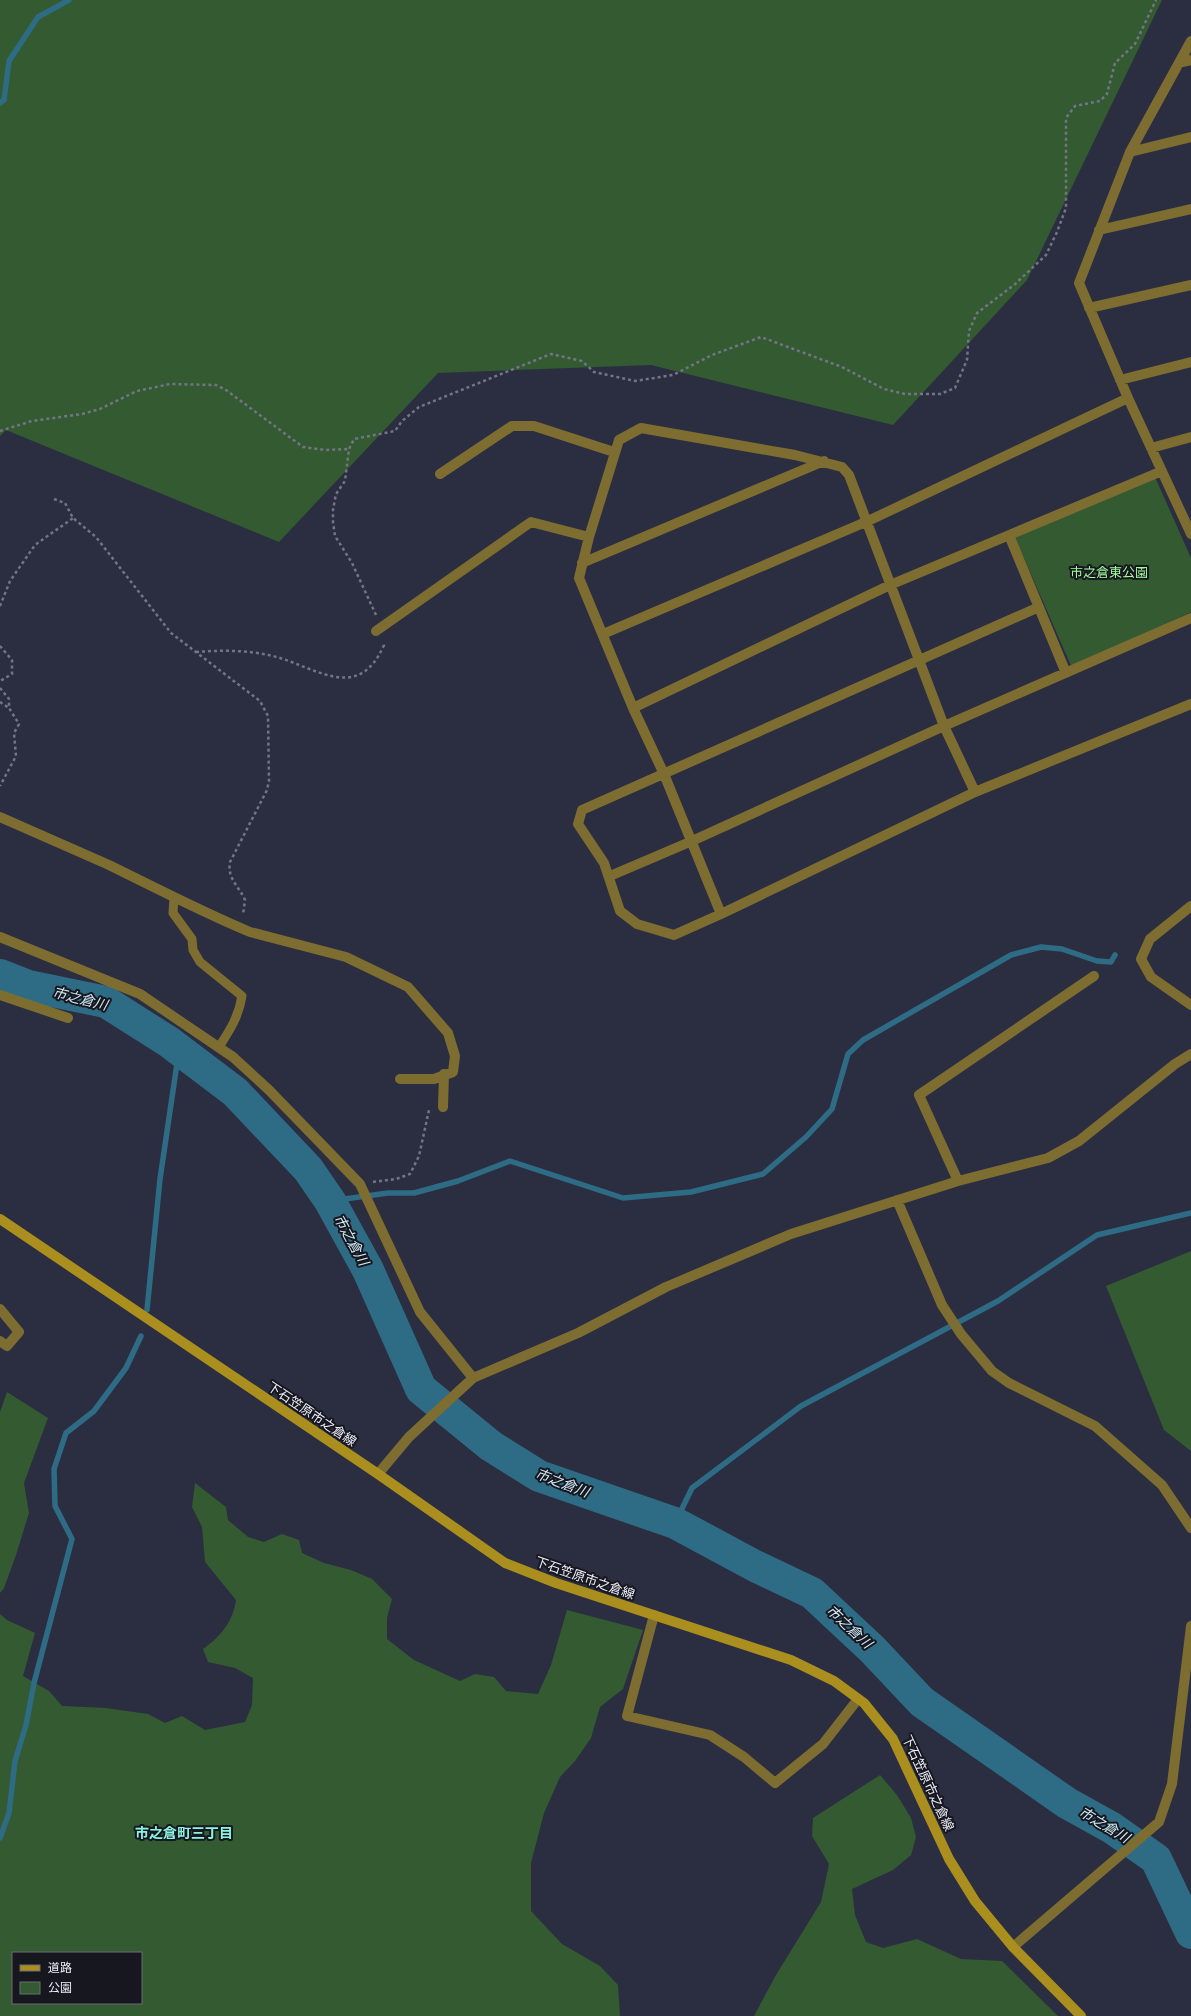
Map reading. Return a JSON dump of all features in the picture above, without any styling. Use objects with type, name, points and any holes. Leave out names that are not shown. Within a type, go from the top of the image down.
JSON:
[{"type":"main road","name":"下石笠原市之倉線","points":[[0,1218],[378,1474],[505,1563],[556,1583],[791,1660],[834,1681],[864,1703],[893,1739],[949,1859],[975,1900],[1013,1947],[1081,2016]]},
{"type":"street","points":[[1191,41],[1130,152],[1079,283],[1120,380],[1151,448],[1162,471],[1186,512],[1191,534]]},
{"type":"street","points":[[1179,63],[1191,60]]},
{"type":"street","points":[[1130,152],[1191,137]]},
{"type":"street","points":[[1099,230],[1191,209]]},
{"type":"street","points":[[1089,308],[1191,285]]},
{"type":"street","points":[[1120,380],[1191,362]]},
{"type":"street","points":[[603,634],[868,521],[1128,398]]},
{"type":"street","points":[[440,474],[512,426],[534,426],[614,452]]},
{"type":"street","points":[[721,914],[664,774],[633,708],[579,578],[588,537],[614,452],[619,440],[641,428],[824,461],[842,467],[849,475],[868,521],[890,585],[944,726],[975,792]]},
{"type":"street","points":[[1151,448],[1191,437]]},
{"type":"street","points":[[582,563],[824,461]]},
{"type":"street","points":[[633,708],[890,585],[1162,471]]},
{"type":"street","points":[[379,629],[531,522],[588,537]]},
{"type":"street","points":[[1009,535],[1066,672]]},
{"type":"street","points":[[1039,607],[582,810],[578,824],[604,863],[610,876],[620,911],[637,924],[674,935],[721,914],[975,792],[1191,704]]},
{"type":"street","points":[[610,876],[692,841],[944,726],[1191,618]]},
{"type":"street","points":[[0,817],[109,865],[174,898],[250,932],[346,957],[408,987],[448,1033],[455,1056],[453,1072],[434,1078],[400,1078]]},
{"type":"street","points":[[1191,906],[1150,939],[1141,959],[1151,977],[1191,1005]]},
{"type":"street","points":[[0,936],[140,994],[233,1057],[269,1090],[360,1184],[420,1312],[473,1378]]},
{"type":"street","points":[[958,1181],[919,1095],[1094,976]]},
{"type":"street","points":[[0,995],[68,1018]]},
{"type":"street","points":[[378,1474],[409,1437],[473,1378],[578,1333],[666,1286],[791,1234],[958,1181],[1048,1158],[1073,1144],[1175,1064],[1191,1054]]},
{"type":"street","points":[[443,1107],[444,1074]]},
{"type":"street","points":[[897,1200],[942,1306],[961,1334],[992,1371],[1009,1383],[1094,1426],[1162,1485],[1191,1528]]},
{"type":"street","points":[[0,1309],[19,1332],[7,1346],[0,1341]]},
{"type":"street","points":[[654,1615],[627,1716],[710,1735],[744,1757],[775,1783],[823,1744],[858,1699]]},
{"type":"street","points":[[1013,1947],[1159,1822],[1172,1784],[1191,1626]]},
{"type":"lane","points":[[174,898],[173,913],[192,939],[194,950],[200,962],[242,996],[240,1010],[231,1029],[219,1047]]},
{"type":"path","points":[[196,652],[229,650],[273,656],[331,676],[355,677],[366,670],[378,659],[384,645],[352,563],[335,536],[333,510],[336,494],[345,481],[349,449],[354,439],[395,431],[402,421],[419,407],[552,354],[582,361],[594,372],[635,381],[673,375],[712,355],[761,337],[842,367],[891,391],[905,394],[940,394],[955,388],[967,360],[969,331],[977,313],[1014,285],[1046,255],[1058,232],[1066,208],[1066,118],[1075,106],[1100,101],[1107,94],[1115,64],[1135,44],[1156,0]]},
{"type":"path","points":[[0,431],[32,421],[94,410],[137,391],[170,384],[216,386],[226,390],[302,447],[325,450],[349,449]]},
{"type":"path","points":[[54,499],[65,503],[73,518],[96,538],[171,633],[260,701],[268,716],[269,781],[267,790],[230,862],[230,878],[245,900],[245,910],[238,926]]},
{"type":"path","points":[[0,606],[10,581],[35,545],[73,518]]},
{"type":"path","points":[[0,646],[12,660],[12,674],[0,681]]},
{"type":"path","points":[[0,688],[9,699],[9,708]]},
{"type":"path","points":[[0,702],[9,708],[19,724],[14,734],[16,756],[0,786]]},
{"type":"path","points":[[360,1184],[396,1179],[410,1174],[418,1156],[431,1102]]},
{"type":"green space","points":[[0,0],[1162,0],[1027,280],[893,425],[651,365],[438,373],[279,542],[6,430],[0,436]]},
{"type":"green space","name":"市之倉東公園","points":[[1155,477],[1191,558],[1191,612],[1072,668],[1013,533]]},
{"type":"green space","points":[[1191,1251],[1191,1451],[1164,1430],[1106,1286]]},
{"type":"green space","points":[[7,1392],[48,1418],[24,1483],[29,1513],[16,1555],[4,1588],[0,1593],[0,1412]]},
{"type":"green space","points":[[195,1483],[226,1507],[228,1520],[248,1537],[264,1542],[282,1534],[299,1540],[302,1553],[324,1563],[351,1570],[372,1579],[392,1599],[387,1618],[387,1639],[414,1660],[460,1681],[475,1674],[494,1677],[506,1691],[538,1694],[551,1665],[567,1610],[643,1630],[623,1689],[600,1707],[591,1738],[575,1761],[560,1777],[544,1813],[531,1863],[531,1911],[562,1944],[600,1966],[618,1985],[620,2016],[0,2016],[0,1614],[7,1620],[35,1633],[23,1676],[49,1691],[62,1706],[106,1708],[148,1714],[165,1723],[182,1716],[205,1730],[245,1722],[252,1705],[253,1678],[235,1668],[208,1662],[203,1649],[225,1628],[232,1615],[236,1600],[205,1562],[202,1527],[192,1507]]},
{"type":"green space","points":[[880,1775],[897,1795],[911,1818],[916,1837],[911,1855],[893,1870],[852,1889],[855,1915],[866,1942],[883,1948],[917,1939],[961,1959],[1002,1961],[1058,2016],[754,2016],[776,1975],[821,1902],[829,1864],[812,1836],[813,1818]]},
{"type":"waterway","points":[[0,103],[4,100],[9,61],[38,17],[69,0]]},
{"type":"waterway","points":[[330,1201],[388,1193],[414,1193],[458,1181],[510,1161],[623,1198],[691,1192],[763,1174],[806,1137],[832,1109],[848,1054],[863,1040],[1011,955],[1041,947],[1062,949],[1097,961],[1111,962],[1115,955]]},
{"type":"waterway","name":"市之倉川","points":[[0,975],[28,986],[106,1002],[169,1042],[235,1092],[308,1169],[330,1201],[368,1270],[421,1389],[491,1446],[539,1476],[675,1523],[755,1566],[812,1593],[872,1649],[922,1702],[1067,1803],[1112,1828],[1156,1859],[1191,1933]]},
{"type":"waterway","points":[[147,1310],[160,1179],[179,1050]]},
{"type":"waterway","points":[[675,1523],[692,1488],[801,1406],[998,1301],[1097,1235],[1191,1213]]},
{"type":"waterway","points":[[0,1838],[9,1813],[15,1761],[26,1725],[34,1683],[72,1539],[55,1506],[54,1469],[66,1433],[94,1411],[126,1368],[141,1336]]},
{"type":"district","name":"市之倉町三丁目","points":[[184,1833]]}]
